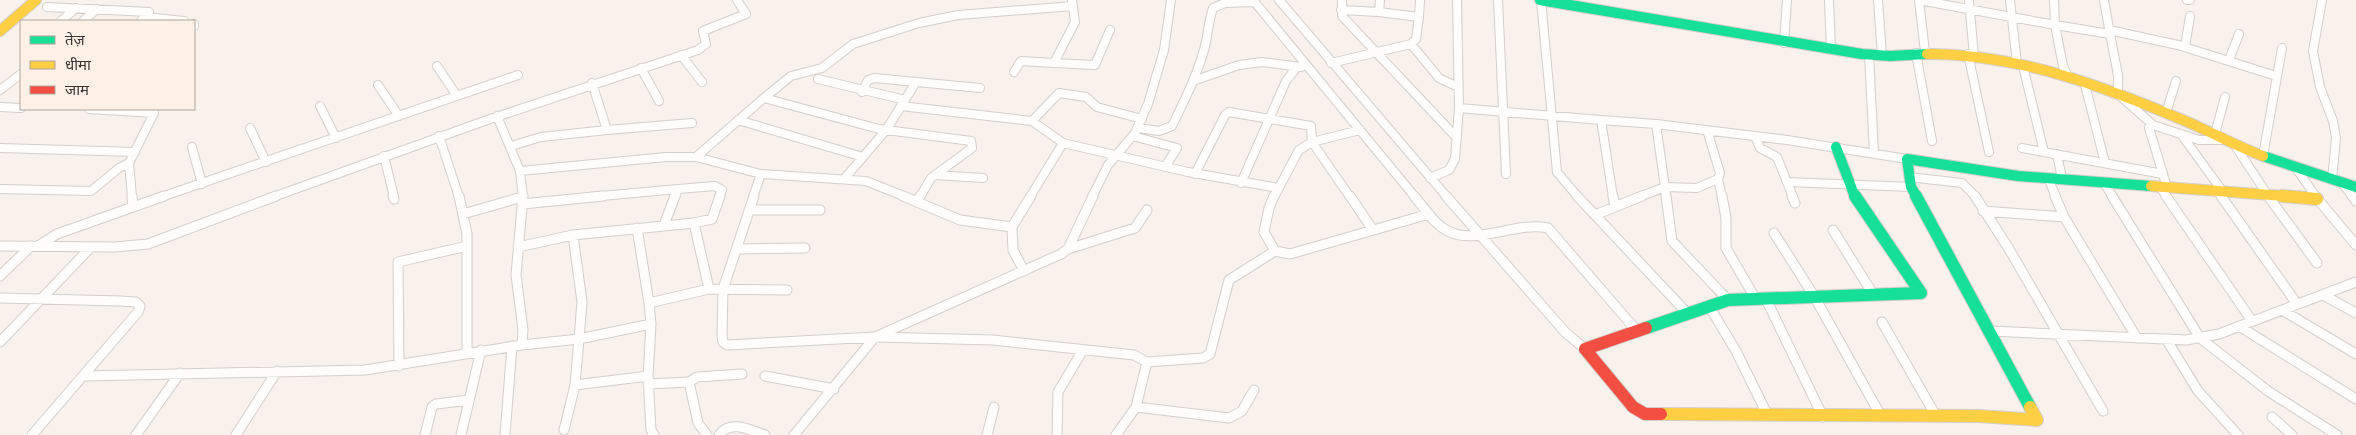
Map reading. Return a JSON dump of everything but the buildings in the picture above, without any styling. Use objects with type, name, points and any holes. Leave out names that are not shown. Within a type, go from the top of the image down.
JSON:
[{"type":"street","points":[[0,20],[23,0]]},
{"type":"street","points":[[0,31],[36,0]]},
{"type":"street","points":[[0,246],[137,247],[148,244],[439,136],[592,83],[704,47],[706,44],[702,34],[708,28],[746,14],[737,0]]},
{"type":"street","points":[[1068,249],[1108,164],[1133,136],[1142,119],[1159,66],[1170,15],[1171,0]]},
{"type":"street","points":[[1279,0],[1480,236],[1565,332],[1585,349],[1633,407],[1645,414],[1936,416],[2037,420],[1910,182],[1907,158]]},
{"type":"street","points":[[1342,0],[1342,16],[1457,138]]},
{"type":"street","points":[[1379,12],[1380,0]]},
{"type":"street","points":[[1331,63],[1411,44],[1416,39],[1420,0]]},
{"type":"street","points":[[1430,178],[1449,170],[1455,159],[1459,108],[1457,0]]},
{"type":"street","points":[[1498,0],[1506,174]]},
{"type":"street","points":[[1688,314],[1560,178],[1551,116],[1545,0],[1831,50],[1882,56],[1920,52],[1952,52],[2020,65],[2084,81],[2166,113],[2220,137],[2236,147],[2356,188]]},
{"type":"street","points":[[1784,42],[1787,0]]},
{"type":"street","points":[[1829,0],[1831,50]]},
{"type":"street","points":[[1878,0],[1882,56]]},
{"type":"street","points":[[1932,141],[1920,52],[1919,0],[2110,32],[2185,47],[2276,76]]},
{"type":"street","points":[[1969,0],[1971,55],[1989,152]]},
{"type":"street","points":[[2010,0],[2020,65],[2044,152]]},
{"type":"street","points":[[2054,0],[2055,24],[2063,66],[2068,77]]},
{"type":"street","points":[[2104,0],[2118,75],[2118,94],[2153,125],[2199,140],[2220,137]]},
{"type":"street","points":[[2322,0],[2313,51],[2320,86],[2333,121],[2336,138],[2333,158],[2338,182],[2356,202]]},
{"type":"street","points":[[1138,128],[1159,131],[1169,128],[1193,81],[1206,41],[1206,31],[1213,8],[1225,3],[1253,1],[1429,214],[1446,230],[1480,236],[1526,224],[1538,224],[1548,228],[1636,331]]},
{"type":"street","points":[[696,157],[791,76],[822,68],[854,44],[919,23],[963,14],[1073,3],[1075,22],[1054,62]]},
{"type":"street","points":[[47,7],[149,12],[143,19]]},
{"type":"street","points":[[61,20],[76,8]]},
{"type":"street","points":[[84,20],[98,9]]},
{"type":"street","points":[[1341,10],[1418,17]]},
{"type":"street","points":[[2185,47],[2190,16]]},
{"type":"street","points":[[143,19],[168,18],[179,20]]},
{"type":"street","points":[[1014,72],[1021,61],[1095,66],[1110,30]]},
{"type":"street","points":[[2229,60],[2239,34]]},
{"type":"street","points":[[1411,44],[1439,78],[1458,87]]},
{"type":"street","points":[[2263,156],[2282,48]]},
{"type":"street","points":[[682,55],[702,82]]},
{"type":"street","points":[[1869,55],[1874,153]]},
{"type":"street","points":[[1193,81],[1239,65],[1262,62],[1309,68]]},
{"type":"street","points":[[437,66],[457,96]]},
{"type":"street","points":[[1241,183],[1289,76],[1297,67]]},
{"type":"street","points":[[641,68],[659,100]]},
{"type":"street","points":[[0,90],[20,75]]},
{"type":"street","points":[[0,276],[34,246],[57,234],[518,75]]},
{"type":"street","points":[[862,92],[868,80],[874,78],[980,88]]},
{"type":"street","points":[[818,80],[903,103],[1032,121],[1063,143],[1165,168],[1241,183],[1278,188]]},
{"type":"street","points":[[2084,81],[2105,163]]},
{"type":"street","points":[[2166,113],[2176,81]]},
{"type":"street","points":[[844,179],[886,130],[916,82]]},
{"type":"street","points":[[592,83],[607,130]]},
{"type":"street","points":[[378,85],[399,116]]},
{"type":"street","points":[[1032,121],[1059,93],[1066,92],[1086,97],[1097,108],[1142,119]]},
{"type":"street","points":[[2220,137],[2225,97]]},
{"type":"street","points":[[764,98],[886,130],[971,141],[972,148],[935,175],[917,202]]},
{"type":"street","points":[[320,106],[336,138]]},
{"type":"street","points":[[0,107],[20,108]]},
{"type":"street","points":[[1459,108],[1707,130],[1836,147],[2018,176],[2317,199]]},
{"type":"street","points":[[113,110],[154,113],[129,163],[132,207]]},
{"type":"street","points":[[1195,174],[1229,112],[1311,126],[1312,142],[1373,230]]},
{"type":"street","points":[[497,116],[520,171],[522,200],[516,275],[523,330],[517,345],[504,435]]},
{"type":"street","points":[[738,120],[863,157]]},
{"type":"street","points":[[1601,120],[1615,207]]},
{"type":"street","points":[[511,146],[541,137],[692,122]]},
{"type":"street","points":[[1656,124],[1672,240],[1676,247],[1728,300]]},
{"type":"street","points":[[2153,125],[2149,128],[2163,174],[2164,187],[2252,321]]},
{"type":"street","points":[[250,128],[266,162]]},
{"type":"street","points":[[1275,251],[1264,232],[1269,208],[1299,150],[1312,142],[1360,130]]},
{"type":"street","points":[[1707,130],[1720,173],[1718,179],[1727,222],[1725,243],[1760,298],[1823,416]]},
{"type":"street","points":[[2181,134],[2297,304]]},
{"type":"street","points":[[439,136],[456,182],[463,214],[467,246],[467,352]]},
{"type":"street","points":[[1133,136],[1177,148],[1165,168]]},
{"type":"street","points":[[1755,136],[1760,148],[1777,157],[1795,203]]},
{"type":"street","points":[[1024,271],[1013,253],[1009,240],[1012,227],[1063,143]]},
{"type":"street","points":[[192,147],[202,184]]},
{"type":"street","points":[[1585,349],[1728,300],[1921,293],[1876,224],[1868,218],[1851,185],[1836,147]]},
{"type":"street","points":[[2236,147],[2267,195],[2317,263]]},
{"type":"street","points":[[0,148],[135,152]]},
{"type":"street","points":[[2022,148],[2163,174]]},
{"type":"street","points":[[2057,154],[2062,180]]},
{"type":"street","points":[[384,156],[394,199]]},
{"type":"street","points":[[520,171],[666,157],[696,157],[761,174],[866,181],[960,220],[1012,227]]},
{"type":"street","points":[[0,189],[91,191],[119,168],[129,163]]},
{"type":"street","points":[[2296,168],[2317,199],[2356,245]]},
{"type":"street","points":[[761,174],[723,289],[722,336],[723,342],[727,345],[875,337],[994,340],[1134,355],[1147,362],[1203,358],[1210,354],[1229,280],[1234,274],[1275,251],[1290,254],[1429,214]]},
{"type":"street","points":[[935,175],[984,178]]},
{"type":"street","points":[[2048,178],[2064,217],[2137,338]]},
{"type":"street","points":[[1595,215],[1665,187],[1697,188],[1718,179]]},
{"type":"street","points":[[1787,182],[1851,185],[1910,182],[1962,183],[1971,190],[2009,250],[2104,411]]},
{"type":"street","points":[[2104,183],[2200,338],[2268,391],[2337,435]]},
{"type":"street","points":[[463,214],[522,200],[715,186],[722,190],[712,219],[573,235],[518,247]]},
{"type":"street","points":[[664,225],[678,189]]},
{"type":"street","points":[[749,210],[820,210]]},
{"type":"street","points":[[794,435],[834,389],[875,337],[1024,271],[1068,249],[1135,228],[1147,210]]},
{"type":"street","points":[[1983,211],[2064,217]]},
{"type":"street","points":[[694,222],[709,289]]},
{"type":"street","points":[[637,228],[651,324],[648,380],[651,430],[654,435]]},
{"type":"street","points":[[1833,230],[1873,294]]},
{"type":"street","points":[[1774,233],[1814,296],[1881,416]]},
{"type":"street","points":[[564,430],[575,385],[582,302],[573,235]]},
{"type":"street","points":[[399,366],[398,262],[467,246]]},
{"type":"street","points":[[0,342],[91,247]]},
{"type":"street","points":[[736,249],[805,248]]},
{"type":"street","points":[[1991,331],[2186,340],[2200,338],[2239,326],[2356,282]]},
{"type":"street","points":[[649,303],[709,289],[786,290]]},
{"type":"street","points":[[2323,295],[2356,313]]},
{"type":"street","points":[[0,298],[120,301],[136,302],[140,306],[138,312],[85,376],[32,435]]},
{"type":"street","points":[[1709,306],[1736,350],[1768,416]]},
{"type":"street","points":[[2282,310],[2356,354]]},
{"type":"street","points":[[1882,322],[1936,416]]},
{"type":"street","points":[[85,376],[365,370],[399,366],[467,352],[579,339],[651,324]]},
{"type":"street","points":[[2239,326],[2356,399]]},
{"type":"street","points":[[2166,340],[2194,388],[2216,415],[2238,435]]},
{"type":"street","points":[[461,435],[481,350]]},
{"type":"street","points":[[1057,435],[1058,392],[1083,350]]},
{"type":"street","points":[[1116,435],[1136,407],[1147,362]]},
{"type":"street","points":[[236,435],[277,371]]},
{"type":"street","points":[[136,435],[180,373]]},
{"type":"street","points":[[575,385],[648,380],[689,382],[697,377],[742,374]]},
{"type":"street","points":[[765,376],[834,389]]},
{"type":"street","points":[[689,382],[698,423],[707,435]]},
{"type":"street","points":[[1136,407],[1229,418],[1243,412],[1254,390]]},
{"type":"street","points":[[425,435],[432,407],[436,404],[469,400]]},
{"type":"street","points":[[987,435],[994,407]]},
{"type":"street","points":[[2272,417],[2292,435]]},
{"type":"street","points":[[719,435],[727,427],[736,426],[765,435]]},
{"type":"traffic: fast","points":[[1540,0],[1862,54],[1890,56],[1927,54]]},
{"type":"traffic: fast","points":[[1646,328],[1728,300],[1921,293],[1876,224],[1856,199],[1836,147]]},
{"type":"traffic: fast","points":[[2263,156],[2356,187]]},
{"type":"traffic: fast","points":[[2030,407],[1911,187],[1907,159],[2018,176],[2151,186]]},
{"type":"traffic: slow","points":[[0,31],[36,0]]},
{"type":"traffic: slow","points":[[1927,54],[1959,54],[1992,58],[2061,74],[2190,123],[2263,156]]},
{"type":"traffic: slow","points":[[2151,186],[2317,199]]},
{"type":"traffic: slow","points":[[1661,414],[1978,416],[2037,420],[2030,407]]},
{"type":"traffic: jam","points":[[1646,328],[1585,349],[1633,407],[1645,414],[1661,414]]}]
